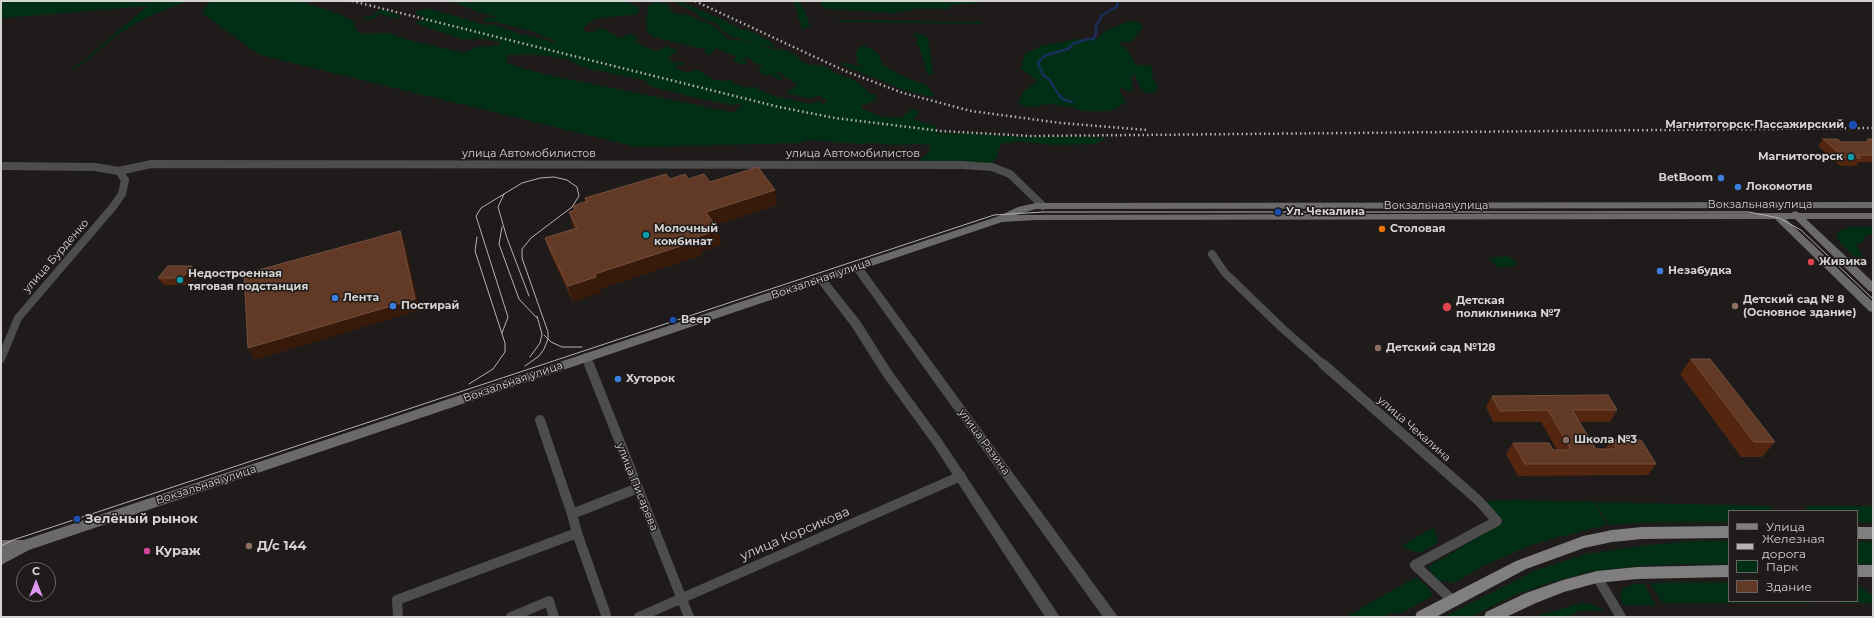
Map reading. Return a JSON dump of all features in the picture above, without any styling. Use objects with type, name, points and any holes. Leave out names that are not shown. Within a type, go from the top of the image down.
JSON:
[{"type":"main road","points":[[1766,205],[1873,308]]},
{"type":"main road","points":[[1785,205],[1873,288]]},
{"type":"main road","name":"Вокзальная улица","points":[[1,560],[25,546],[1002,219],[1021,208],[1043,206],[1873,205]]},
{"type":"main road","name":"Вокзальная улица","points":[[1002,219],[1071,217],[1873,216]]},
{"type":"main road","points":[[1758,217],[1776,221],[1792,230]]},
{"type":"main road","points":[[1422,617],[1452,600],[1522,565],[1583,542],[1612,536],[1642,533],[1728,532]]},
{"type":"main road","points":[[1858,533],[1873,533]]},
{"type":"main road","name":"Вокзальная улица","points":[[1,546],[25,546]]},
{"type":"main road","points":[[1491,617],[1550,591],[1597,577],[1637,573],[1728,571]]},
{"type":"main road","points":[[1858,571],[1873,571]]},
{"type":"street","name":"улица Автомобилистов","points":[[1,166],[95,167],[119,171],[151,164],[960,165],[992,167],[1010,174],[1043,206]]},
{"type":"street","name":"улица Бурденко","points":[[1,359],[18,318],[56,271],[112,208],[122,194],[125,180],[119,171]]},
{"type":"street","name":"улица Чекалина","points":[[1212,254],[1225,273],[1282,328],[1446,471],[1479,501],[1497,521],[1415,565],[1452,600]]},
{"type":"street","name":"улица Разина","points":[[857,267],[1111,617]]},
{"type":"street","points":[[821,279],[856,324],[887,373],[961,476],[1053,617]]},
{"type":"street","name":"улица Писарева","points":[[586,357],[689,617]]},
{"type":"street","points":[[540,420],[606,615]]},
{"type":"street","name":"улица Корсикова","points":[[639,617],[961,476]]},
{"type":"street","points":[[572,514],[638,488]]},
{"type":"street","points":[[398,617],[397,600],[578,533]]},
{"type":"street","points":[[1597,577],[1621,617]]},
{"type":"street","points":[[511,617],[549,601],[554,617]]},
{"type":"green space","points":[[1,1],[188,1],[138,22],[117,35],[74,70],[72,70],[148,6],[1,18]]},
{"type":"green space","points":[[211,1],[298,1],[340,14],[354,22],[356,30],[362,34],[389,33],[409,40],[464,53],[477,47],[500,45],[500,42],[484,39],[462,39],[415,23],[418,21],[428,20],[415,13],[418,10],[429,9],[486,25],[495,25],[517,33],[554,43],[553,39],[544,37],[535,32],[497,22],[483,22],[486,18],[498,17],[444,1],[626,1],[636,6],[639,11],[638,14],[601,18],[590,21],[583,31],[594,33],[599,28],[605,29],[618,38],[632,34],[636,37],[636,42],[652,50],[660,50],[668,46],[670,48],[677,49],[676,53],[670,55],[668,58],[675,63],[683,62],[684,65],[675,65],[676,68],[685,73],[698,70],[714,80],[732,80],[733,84],[744,87],[754,87],[773,96],[811,104],[818,101],[823,104],[828,101],[819,95],[814,98],[801,97],[786,93],[798,85],[778,72],[775,72],[783,78],[778,80],[772,75],[764,75],[758,70],[763,66],[747,57],[742,59],[748,61],[745,64],[740,64],[733,60],[737,57],[716,48],[710,55],[705,54],[705,49],[653,37],[654,35],[648,33],[647,30],[647,5],[658,2],[668,5],[670,10],[675,14],[687,15],[709,24],[721,32],[727,39],[754,42],[772,49],[786,50],[797,56],[803,63],[826,67],[835,73],[852,79],[866,89],[868,93],[876,95],[875,101],[862,105],[862,109],[880,116],[893,118],[902,117],[912,109],[920,111],[914,120],[937,126],[936,132],[1028,137],[1107,138],[1095,144],[1051,145],[1017,141],[1001,144],[996,159],[992,163],[916,163],[930,151],[930,145],[919,144],[859,144],[811,140],[798,143],[637,147],[260,55],[203,14],[203,10]],"holes":[[[534,54],[567,59],[586,68],[644,80],[650,86],[685,95],[733,105],[742,103],[735,113],[543,74],[508,64],[507,58],[508,55]]]},
{"type":"green space","points":[[673,1],[679,1],[721,19],[742,30],[748,30],[774,44],[775,48],[730,36],[718,26],[719,24],[703,19],[703,17],[698,16],[698,14]]},
{"type":"green space","points":[[794,1],[800,1],[810,26],[802,29]]},
{"type":"green space","points":[[822,1],[997,1],[950,5],[951,7],[947,9],[914,9],[893,13],[829,9],[824,8],[821,4]]},
{"type":"green space","points":[[381,9],[402,16],[394,18],[380,14],[373,19],[366,20],[362,18],[373,16]]},
{"type":"green space","points":[[840,20],[980,22],[983,24],[838,22]]},
{"type":"green space","points":[[1130,21],[1140,23],[1143,27],[1132,41],[1117,43],[1126,48],[1136,65],[1151,66],[1153,73],[1151,78],[1155,81],[1158,88],[1154,93],[1147,93],[1141,89],[1135,75],[1132,75],[1132,92],[1120,88],[1119,90],[1126,102],[1115,109],[1108,111],[1083,111],[1071,107],[1051,104],[1030,107],[1024,106],[1018,102],[1024,91],[1038,81],[1021,69],[1025,54],[1041,46],[1077,39],[1097,39],[1105,31]]},
{"type":"green space","points":[[918,33],[928,37],[933,74],[928,76],[920,48],[916,44],[918,37],[913,35]]},
{"type":"green space","points":[[863,46],[878,53],[883,65],[910,80],[925,84],[934,94],[932,97],[907,91],[842,65],[842,62],[865,68],[858,64],[856,54],[858,48]]},
{"type":"green space","points":[[1851,227],[1873,227],[1873,234],[1865,236],[1864,241],[1856,245],[1863,257],[1854,257],[1837,239],[1839,231]]},
{"type":"green space","points":[[1509,256],[1518,265],[1498,268],[1489,258]]},
{"type":"green space","points":[[1512,500],[1594,502],[1607,525],[1536,543],[1483,566],[1454,583],[1437,580],[1428,567],[1504,522],[1484,501]]},
{"type":"green space","points":[[1595,502],[1769,506],[1772,510],[1728,510],[1728,522],[1659,522],[1609,525]]},
{"type":"green space","points":[[1805,506],[1873,506],[1873,523],[1858,522],[1858,510],[1808,510]]},
{"type":"green space","points":[[1434,527],[1438,543],[1421,552],[1406,549],[1402,546]]},
{"type":"green space","points":[[1696,541],[1728,541],[1728,564],[1678,564],[1626,567],[1589,572],[1552,582],[1512,596],[1470,617],[1444,617],[1536,570],[1587,554],[1639,546]]},
{"type":"green space","points":[[1858,542],[1873,542],[1873,564],[1858,564]]},
{"type":"green space","points":[[1416,577],[1429,588],[1432,596],[1402,613],[1389,613],[1382,617],[1346,617]]},
{"type":"green space","points":[[1728,582],[1728,602],[1812,603],[1663,603],[1650,583]]},
{"type":"green space","points":[[1643,583],[1656,605],[1623,605],[1620,597],[1622,589],[1631,585]]},
{"type":"green space","points":[[1858,585],[1873,597],[1873,603],[1839,602],[1858,602]]},
{"type":"green space","points":[[1582,603],[1594,605],[1604,610],[1579,611],[1568,617],[1534,617]]},
{"type":"building","points":[[1823,139],[1837,139],[1841,142],[1871,142],[1867,139],[1873,139],[1873,155],[1857,155],[1861,158],[1845,158]]},
{"type":"building","name":"Молочный комбинат","points":[[758,167],[775,190],[706,212],[718,230],[697,237],[699,240],[595,274],[596,277],[568,286],[545,238],[577,228],[569,212],[575,210],[573,206],[587,201],[585,198],[666,174],[670,179],[685,174],[688,179],[704,174],[710,182]]},
{"type":"building","name":"Лента","points":[[400,231],[415,299],[248,348],[244,274]]},
{"type":"building","points":[[168,266],[192,266],[182,278],[158,278]]},
{"type":"building","points":[[1691,359],[1710,359],[1775,442],[1754,442]]},
{"type":"building","points":[[1608,395],[1617,410],[1572,410],[1596,449],[1617,449],[1611,440],[1641,440],[1656,464],[1525,464],[1513,443],[1549,443],[1553,450],[1571,450],[1548,410],[1500,411],[1492,396]]},
{"type":"waterway","points":[[1072,102],[1063,99],[1058,94],[1050,80],[1043,75],[1038,63],[1044,56],[1068,49],[1073,44],[1084,40],[1093,39],[1096,34],[1096,27],[1102,15],[1118,6],[1117,1]]},
{"type":"tram line","points":[[502,333],[508,317],[476,216],[481,208],[522,183],[540,178],[554,177],[567,180],[577,187],[579,196],[572,207],[531,238],[522,249],[522,258],[548,332],[548,339]]},
{"type":"tram line","points":[[504,194],[498,207],[507,238],[529,296]]},
{"type":"tram line","points":[[1,546],[13,540],[994,215],[1043,212],[1749,212],[1779,218],[1801,230],[1873,299]]},
{"type":"tram line","points":[[502,227],[499,244],[519,299],[537,318]]},
{"type":"tram line","points":[[469,384],[493,369],[505,352],[505,343],[475,251],[477,237]]},
{"type":"tram line","points":[[530,357],[540,343],[542,334],[537,316]]},
{"type":"tram line","points":[[544,335],[548,339]]},
{"type":"tram line","points":[[525,366],[539,356],[548,339]]},
{"type":"tram line","points":[[548,339],[562,347],[582,347]]},
{"type":"railway","points":[[352,1],[779,107],[835,118],[941,131],[1031,136],[1873,128]]},
{"type":"railway","points":[[695,1],[845,71],[903,93],[971,111],[1061,123],[1147,130]]},
{"type":"place","name":"Магнитогорск-Пассажирский","points":[[1853,125]]},
{"type":"place","name":"Магнитогорск","points":[[1851,157]]},
{"type":"place","name":"BetBoom","points":[[1721,178]]},
{"type":"place","name":"Локомотив","points":[[1738,187]]},
{"type":"place","name":"Ул. Чекалина","points":[[1278,212]]},
{"type":"place","name":"Столовая","points":[[1382,229]]},
{"type":"place","name":"Молочный комбинат","points":[[646,235]]},
{"type":"place","name":"Живика","points":[[1811,262]]},
{"type":"place","name":"Незабудка","points":[[1660,271]]},
{"type":"place","name":"Недостроенная тяговая подстанция","points":[[180,280]]},
{"type":"place","name":"Лента","points":[[335,298]]},
{"type":"place","name":"Постирай","points":[[393,306]]},
{"type":"place","name":"Детский сад № 8 (Основное здание)","points":[[1735,306]]},
{"type":"place","name":"Детская поликлиника №7","points":[[1447,307]]},
{"type":"place","name":"Веер","points":[[673,320]]},
{"type":"place","name":"Детский сад №128","points":[[1378,348]]},
{"type":"place","name":"Хуторок","points":[[618,379]]},
{"type":"place","name":"Школа №3","points":[[1566,440]]},
{"type":"place","name":"Зелёный рынок","points":[[77,519]]},
{"type":"place","name":"Д/с 144","points":[[249,546]]},
{"type":"place","name":"Кураж","points":[[147,551]]}]
